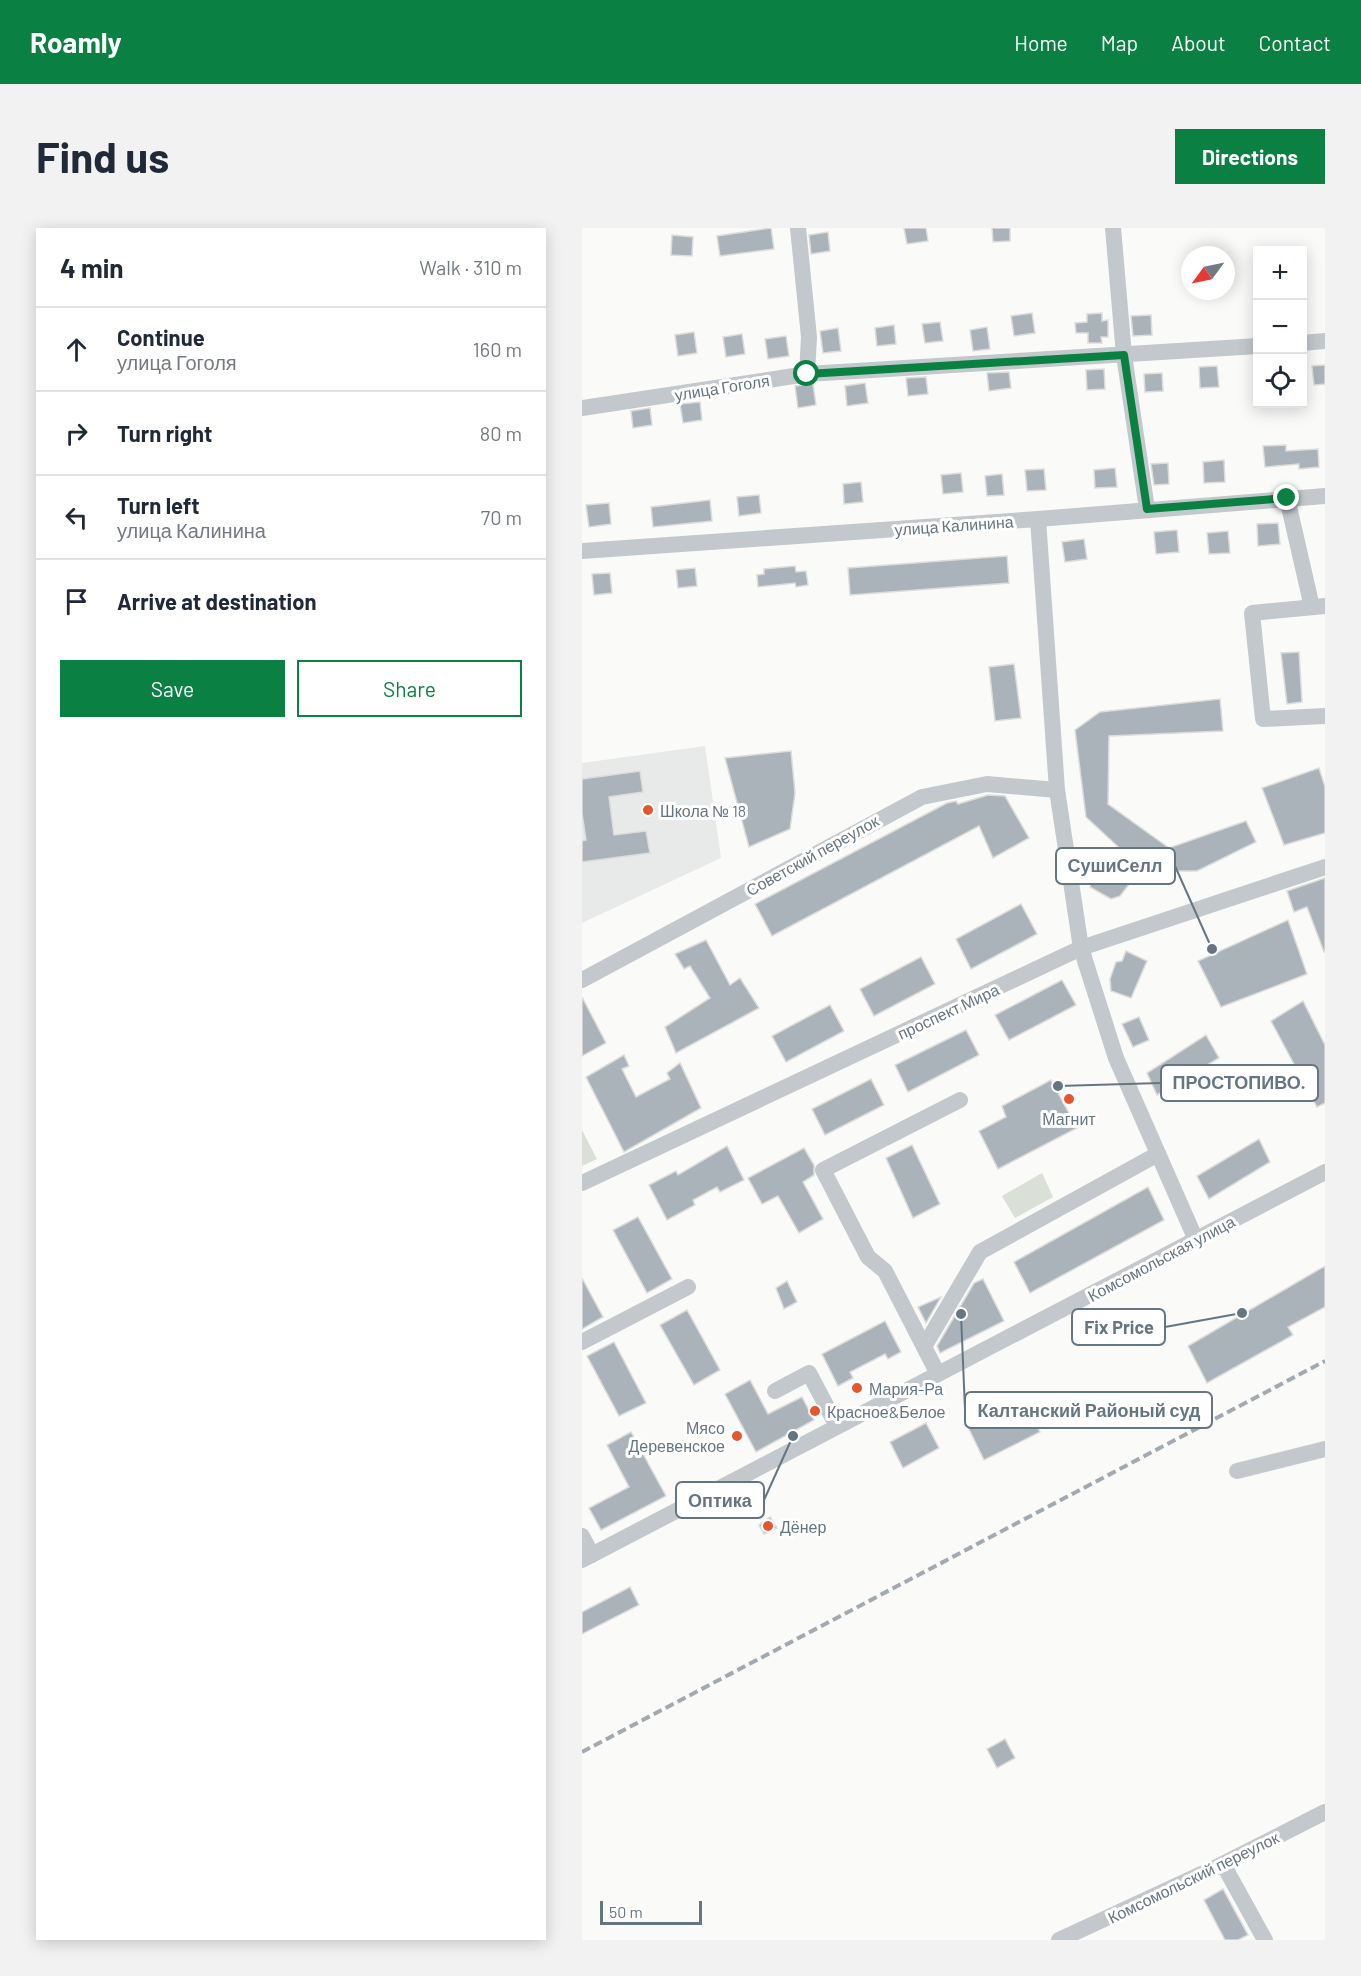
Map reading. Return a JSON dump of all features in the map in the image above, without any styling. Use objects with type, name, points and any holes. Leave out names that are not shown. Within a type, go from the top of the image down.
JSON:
[{"type":"street","points":[[798,228],[809,337],[807,374]]},
{"type":"street","points":[[1113,228],[1124,355],[1147,509]]},
{"type":"street","points":[[1307,343],[1325,341]]},
{"type":"street","name":"улица Гоголя","points":[[582,408],[807,374],[1253,346]]},
{"type":"street","name":"улица Калинина","points":[[582,551],[1325,496]]},
{"type":"street","points":[[1287,498],[1319,607],[1252,613],[1263,719],[1325,716]]},
{"type":"street","points":[[1038,519],[1057,790],[1081,948],[1116,1059],[1196,1240]]},
{"type":"street","name":"Советский переулок","points":[[582,980],[922,797],[987,784],[1057,790]]},
{"type":"street","name":"проспект Мира","points":[[582,1184],[1081,948],[1325,867]]},
{"type":"street","points":[[938,1374],[885,1271],[868,1257],[823,1170],[960,1100]]},
{"type":"street","points":[[924,1347],[980,1252],[1158,1154]]},
{"type":"street","name":"Комсомольская улица","points":[[587,1558],[1325,1172]]},
{"type":"street","points":[[582,1342],[688,1287]]},
{"type":"street","points":[[775,1391],[809,1373],[837,1426]]},
{"type":"street","points":[[1237,1471],[1325,1449]]},
{"type":"street","points":[[582,1536],[587,1558]]},
{"type":"street","name":"Комсомольский переулок","points":[[1059,1940],[1223,1864],[1325,1812]]},
{"type":"street","points":[[1223,1864],[1265,1940]]},
{"type":"shaded area","name":"Школа № 18","points":[[705,746],[721,858],[582,923],[582,763]]},
{"type":"shaded area","points":[[582,1130],[597,1159],[582,1166]]},
{"type":"shaded area","points":[[1042,1173],[1053,1197],[1015,1218],[1002,1196]]},
{"type":"building","points":[[771,228],[774,249],[720,256],[717,236]]},
{"type":"building","points":[[904,228],[926,228],[928,241],[907,244]]},
{"type":"building","points":[[992,228],[1010,228],[1010,241],[993,242]]},
{"type":"building","points":[[828,232],[830,251],[811,254],[809,235]]},
{"type":"building","points":[[672,235],[693,237],[692,256],[671,255]]},
{"type":"building","points":[[1032,313],[1035,333],[1014,336],[1011,316]]},
{"type":"building","points":[[1102,313],[1102,321],[1108,320],[1108,337],[1101,337],[1102,343],[1088,343],[1088,333],[1076,333],[1075,323],[1087,322],[1087,314]]},
{"type":"building","points":[[1151,315],[1152,335],[1133,336],[1131,316]]},
{"type":"building","points":[[940,322],[943,341],[925,343],[922,324]]},
{"type":"building","points":[[894,325],[896,344],[877,346],[875,328]]},
{"type":"building","points":[[987,327],[990,349],[973,351],[970,330]]},
{"type":"building","points":[[838,328],[841,351],[823,353],[820,331]]},
{"type":"building","points":[[694,332],[697,353],[678,356],[675,335]]},
{"type":"building","points":[[742,334],[745,354],[726,357],[723,337]]},
{"type":"building","points":[[786,336],[789,356],[768,359],[765,339]]},
{"type":"building","points":[[1325,365],[1325,384],[1314,385],[1312,366]]},
{"type":"building","points":[[1217,366],[1219,387],[1200,388],[1199,367]]},
{"type":"building","points":[[1104,369],[1105,389],[1087,390],[1086,370]]},
{"type":"building","points":[[1009,372],[1011,388],[989,391],[987,373]]},
{"type":"building","points":[[1162,373],[1163,391],[1145,392],[1144,374]]},
{"type":"building","points":[[926,377],[928,394],[908,396],[906,378]]},
{"type":"building","points":[[865,383],[868,403],[847,406],[845,386]]},
{"type":"building","points":[[813,384],[816,405],[798,408],[795,386]]},
{"type":"building","points":[[700,402],[702,420],[683,423],[680,404]]},
{"type":"building","points":[[650,408],[652,425],[633,428],[631,411]]},
{"type":"building","points":[[1286,445],[1286,451],[1318,449],[1319,467],[1299,469],[1299,464],[1265,467],[1263,446]]},
{"type":"building","points":[[1224,460],[1225,482],[1204,483],[1203,462]]},
{"type":"building","points":[[1168,463],[1169,484],[1154,485],[1151,464]]},
{"type":"building","points":[[1115,468],[1117,487],[1095,488],[1094,470]]},
{"type":"building","points":[[1044,469],[1046,490],[1027,491],[1025,470]]},
{"type":"building","points":[[961,473],[963,492],[943,494],[941,475]]},
{"type":"building","points":[[1002,474],[1004,495],[987,496],[985,476]]},
{"type":"building","points":[[861,482],[863,502],[844,504],[843,484]]},
{"type":"building","points":[[759,495],[761,513],[739,516],[737,497]]},
{"type":"building","points":[[710,500],[712,521],[653,527],[651,507]]},
{"type":"building","points":[[609,503],[611,524],[589,527],[586,505]]},
{"type":"building","points":[[1278,523],[1280,544],[1258,546],[1257,524]]},
{"type":"building","points":[[1177,530],[1179,552],[1156,554],[1154,532]]},
{"type":"building","points":[[1228,531],[1230,553],[1209,554],[1207,533]]},
{"type":"building","points":[[1084,539],[1087,559],[1065,562],[1062,542]]},
{"type":"building","points":[[1007,556],[1009,583],[850,595],[848,568]]},
{"type":"building","points":[[795,566],[796,572],[806,571],[808,585],[796,587],[795,583],[758,587],[757,575],[764,574],[764,569]]},
{"type":"building","points":[[695,568],[697,586],[678,588],[676,570]]},
{"type":"building","points":[[610,573],[612,593],[594,595],[592,574]]},
{"type":"building","points":[[1299,652],[1302,702],[1287,704],[1281,653]]},
{"type":"building","points":[[1014,664],[1021,718],[995,721],[989,667]]},
{"type":"building","points":[[1220,699],[1223,731],[1109,736],[1108,804],[1169,848],[1246,821],[1256,842],[1197,871],[1155,871],[1144,863],[1141,868],[1086,817],[1075,730],[1100,712]]},
{"type":"building","points":[[791,751],[795,793],[790,829],[749,847],[725,758]]},
{"type":"building","points":[[1319,768],[1325,787],[1325,833],[1284,845],[1262,788]]},
{"type":"building","points":[[640,771],[643,792],[609,797],[614,835],[646,831],[650,853],[582,862],[582,841],[586,840],[582,813],[582,779]]},
{"type":"building","points":[[988,795],[1005,796],[1029,838],[993,858],[979,826],[772,936],[755,904],[947,803],[956,801],[958,804]]},
{"type":"building","points":[[1098,858],[1133,879],[1120,896],[1111,899],[1090,887],[1091,881],[1086,877]]},
{"type":"building","points":[[1325,878],[1324,952],[1307,907],[1294,912],[1287,891]]},
{"type":"building","points":[[1021,904],[1037,934],[971,969],[956,939]]},
{"type":"building","points":[[1288,920],[1307,974],[1221,1007],[1198,961]]},
{"type":"building","points":[[706,940],[730,985],[740,978],[759,1008],[676,1053],[665,1027],[710,998],[690,966],[684,969],[675,954]]},
{"type":"building","points":[[1126,951],[1147,961],[1131,998],[1111,991],[1110,979],[1116,962],[1122,961]]},
{"type":"building","points":[[921,957],[935,984],[874,1016],[860,989]]},
{"type":"building","points":[[1062,980],[1076,1005],[1009,1040],[995,1015]]},
{"type":"building","points":[[582,997],[606,1043],[582,1056]]},
{"type":"building","points":[[1303,1001],[1325,1045],[1325,1103],[1317,1107],[1271,1021]]},
{"type":"building","points":[[830,1005],[844,1031],[786,1062],[772,1036]]},
{"type":"building","points":[[1139,1017],[1149,1040],[1133,1047],[1122,1024]]},
{"type":"building","points":[[966,1030],[979,1055],[908,1092],[895,1065]]},
{"type":"building","points":[[1206,1035],[1219,1058],[1157,1095],[1147,1073]]},
{"type":"building","points":[[624,1055],[629,1066],[622,1069],[636,1097],[670,1079],[667,1073],[680,1063],[701,1108],[624,1152],[586,1077]]},
{"type":"building","points":[[871,1079],[884,1105],[825,1135],[812,1109]]},
{"type":"building","points":[[1051,1080],[1077,1128],[998,1169],[979,1131],[1006,1117],[1002,1106]]},
{"type":"building","points":[[1259,1139],[1270,1162],[1209,1199],[1197,1176]]},
{"type":"building","points":[[912,1145],[940,1204],[913,1218],[886,1158]]},
{"type":"building","points":[[727,1146],[744,1180],[720,1192],[717,1187],[693,1200],[695,1205],[667,1220],[649,1185],[676,1171],[678,1175]]},
{"type":"building","points":[[804,1148],[814,1165],[814,1175],[803,1182],[823,1219],[799,1233],[778,1196],[762,1204],[748,1178]]},
{"type":"building","points":[[1148,1187],[1164,1220],[1030,1293],[1014,1262]]},
{"type":"building","points":[[638,1217],[672,1279],[647,1293],[613,1230]]},
{"type":"building","points":[[1325,1266],[1325,1307],[1288,1327],[1293,1335],[1207,1383],[1188,1346]]},
{"type":"building","points":[[582,1278],[603,1317],[582,1329]]},
{"type":"building","points":[[983,1279],[1004,1321],[940,1353],[937,1346],[974,1283]]},
{"type":"building","points":[[787,1281],[797,1302],[784,1309],[776,1288]]},
{"type":"building","points":[[941,1297],[926,1323],[918,1307]]},
{"type":"building","points":[[687,1310],[720,1370],[694,1385],[660,1325]]},
{"type":"building","points":[[885,1321],[901,1352],[888,1359],[885,1354],[850,1372],[853,1378],[838,1386],[822,1354]]},
{"type":"building","points":[[614,1342],[646,1403],[619,1416],[587,1356]]},
{"type":"building","points":[[750,1380],[768,1414],[802,1397],[814,1420],[756,1452],[725,1394]]},
{"type":"building","points":[[1023,1398],[1040,1432],[984,1460],[967,1425]]},
{"type":"building","points":[[926,1423],[939,1448],[903,1468],[890,1442]]},
{"type":"building","points":[[631,1432],[666,1496],[601,1530],[589,1508],[629,1487],[607,1445]]},
{"type":"building","name":"Дёнер","points":[[770,1517],[777,1528],[764,1534],[759,1525]]},
{"type":"building","points":[[630,1587],[639,1605],[582,1634],[582,1612]]},
{"type":"building","points":[[1005,1739],[1015,1758],[997,1768],[987,1749]]},
{"type":"building","points":[[1223,1889],[1248,1935],[1238,1940],[1225,1940],[1204,1900]]},
{"type":"railway","points":[[582,1752],[1325,1361]]},
{"type":"place","name":"Школа № 18","points":[[648,810]]},
{"type":"place","name":"СушиСелл","points":[[1212,949]]},
{"type":"place","name":"ПРОСТОПИВО.","points":[[1058,1086]]},
{"type":"place","name":"Магнит","points":[[1069,1099]]},
{"type":"place","name":"Fix Price","points":[[1242,1313]]},
{"type":"place","name":"Калтанский Районый суд","points":[[961,1314]]},
{"type":"place","name":"Мария-Ра","points":[[857,1388]]},
{"type":"place","name":"Красное&Белое","points":[[815,1411]]},
{"type":"place","name":"Мясо Деревенское","points":[[737,1436]]},
{"type":"place","name":"Оптика","points":[[793,1436]]},
{"type":"place","name":"Дёнер","points":[[768,1526]]},
{"type":"route","points":[[807,374],[1124,355],[1147,509],[1287,498]]}]
